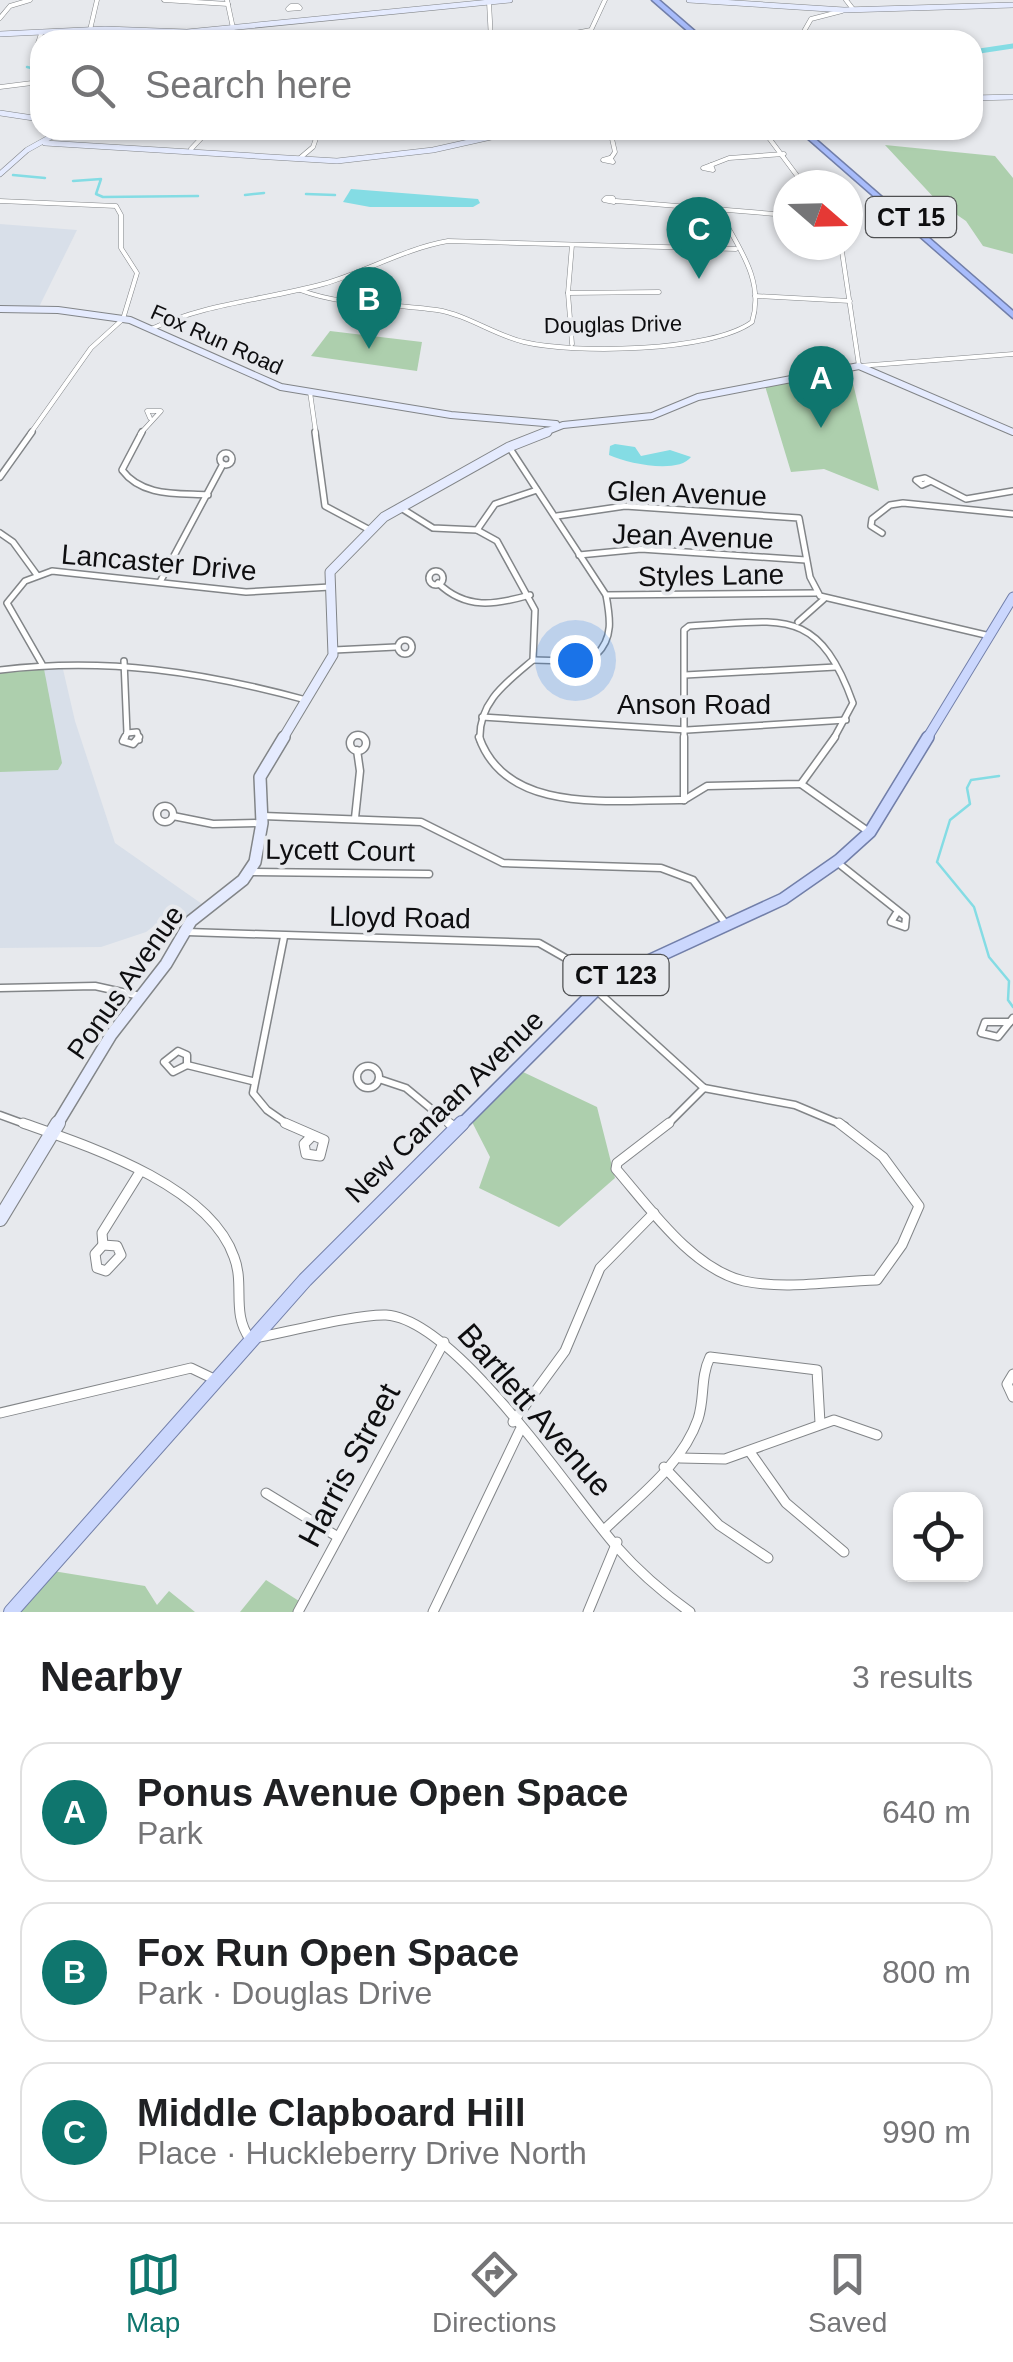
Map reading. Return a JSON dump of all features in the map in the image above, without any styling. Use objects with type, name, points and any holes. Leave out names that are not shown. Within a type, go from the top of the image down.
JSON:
[{"type":"highway","points":[[652,0],[687,30]]},
{"type":"highway","name":"CT 15","points":[[815,140],[1013,315]]},
{"type":"highway","name":"CT 15","points":[[816,140],[1013,305]]},
{"type":"main road","name":"New Canaan Avenue","points":[[11,1612],[214,1378],[454,1128],[601,986],[648,955],[780,901],[838,863],[870,832],[1013,597]]},
{"type":"street","points":[[0,18],[10,6],[30,0]]},
{"type":"street","points":[[90,30],[98,0]]},
{"type":"street","points":[[164,0],[227,2],[232,28]]},
{"type":"street","points":[[197,30],[510,0]]},
{"type":"street","points":[[591,30],[606,0]]},
{"type":"street","points":[[689,0],[746,2],[825,12],[1013,5]]},
{"type":"street","points":[[846,0],[853,9]]},
{"type":"street","points":[[488,2],[490,30]]},
{"type":"street","points":[[294,10],[301,21]]},
{"type":"street","points":[[803,30],[807,22],[825,12]]},
{"type":"street","points":[[0,34],[30,34]]},
{"type":"street","points":[[0,87],[30,83]]},
{"type":"street","points":[[983,98],[1013,98]]},
{"type":"street","points":[[0,113],[30,118]]},
{"type":"street","points":[[0,174],[29,148],[48,140]]},
{"type":"street","points":[[192,149],[200,140]]},
{"type":"street","points":[[300,158],[316,140]]},
{"type":"street","points":[[45,142],[344,161],[432,150],[474,140]]},
{"type":"street","points":[[611,158],[615,152],[612,140]]},
{"type":"street","points":[[772,140],[794,170]]},
{"type":"street","points":[[711,166],[729,158],[784,154]]},
{"type":"street","points":[[0,201],[116,206],[121,215],[121,248],[137,272],[123,318],[91,348],[0,477]]},
{"type":"street","points":[[616,201],[773,214]]},
{"type":"street","points":[[719,211],[736,249],[750,262],[755,296],[850,301]]},
{"type":"street","points":[[151,330],[184,314],[349,276],[410,249],[434,244],[678,244],[736,249]]},
{"type":"street","points":[[572,245],[568,293],[572,344]]},
{"type":"street","points":[[843,260],[859,366]]},
{"type":"street","name":"Douglas Drive","points":[[298,290],[337,302],[445,312],[514,340],[572,344],[670,343],[736,332],[752,324],[755,296]]},
{"type":"street","points":[[568,293],[659,292]]},
{"type":"street","name":"Fox Run Road","points":[[0,309],[123,318],[261,381],[539,428]]},
{"type":"street","points":[[250,872],[259,850],[260,777],[334,650],[331,567],[368,530],[400,506],[539,428],[652,416],[698,397],[859,366],[1013,354]]},
{"type":"street","points":[[859,366],[1013,432]]},
{"type":"street","points":[[310,392],[325,506],[368,530]]},
{"type":"street","points":[[150,418],[122,470],[129,482],[146,489],[208,495]]},
{"type":"street","name":"Styles Lane","points":[[509,446],[606,595],[609,633],[604,652],[582,662],[532,660]]},
{"type":"street","points":[[160,582],[224,464]]},
{"type":"street","points":[[929,482],[973,501],[1013,491]]},
{"type":"street","points":[[477,530],[496,504],[538,490]]},
{"type":"street","points":[[882,533],[872,526],[872,519],[890,505],[903,503],[1013,514]]},
{"type":"street","points":[[400,506],[432,528],[477,530],[497,541],[530,596],[536,620],[532,660],[494,693],[482,717],[479,736],[484,753],[513,785],[568,798],[684,800],[707,786]]},
{"type":"street","name":"Glen Avenue","points":[[556,516],[625,506],[799,518],[816,593]]},
{"type":"street","points":[[0,533],[13,542],[36,575]]},
{"type":"street","name":"Jean Avenue","points":[[579,555],[641,549],[806,560]]},
{"type":"street","name":"Lancaster Drive","points":[[42,664],[7,603],[12,592],[36,575],[67,572],[246,592],[330,586]]},
{"type":"street","points":[[438,583],[465,603],[477,606],[530,596]]},
{"type":"street","points":[[816,593],[990,636]]},
{"type":"street","name":"Styles Lane","points":[[606,595],[816,593]]},
{"type":"street","points":[[684,800],[684,630],[690,626],[798,622],[824,598]]},
{"type":"street","points":[[798,622],[837,667],[852,703],[848,720],[800,784]]},
{"type":"street","points":[[334,650],[396,647]]},
{"type":"street","points":[[124,661],[127,733]]},
{"type":"street","points":[[0,670],[124,661],[220,676],[308,700]]},
{"type":"street","points":[[685,676],[837,667]]},
{"type":"street","name":"Anson Road","points":[[482,717],[686,730],[848,720]]},
{"type":"street","points":[[355,818],[360,771],[357,750]]},
{"type":"street","points":[[686,782],[707,786],[800,784],[870,832]]},
{"type":"street","points":[[173,816],[214,824],[355,818],[421,822],[502,864],[661,868],[681,873],[702,889],[726,924]]},
{"type":"street","points":[[838,863],[880,894],[896,914]]},
{"type":"street","name":"Lycett Court","points":[[250,872],[429,874]]},
{"type":"street","name":"Ponus Avenue","points":[[1,1215],[111,1035],[196,915],[250,872]]},
{"type":"street","name":"Lloyd Road","points":[[184,932],[539,944],[562,952],[601,986],[704,1088]]},
{"type":"street","points":[[284,937],[252,1081],[257,1100],[310,1138]]},
{"type":"street","points":[[0,988],[95,986],[141,996]]},
{"type":"street","points":[[187,1065],[252,1081]]},
{"type":"street","points":[[379,1079],[406,1088],[454,1128]]},
{"type":"street","points":[[704,1088],[795,1105],[848,1126],[883,1157],[919,1206],[902,1245],[877,1280],[742,1280],[718,1269],[654,1213],[616,1169],[618,1163],[678,1117],[704,1088]]},
{"type":"street","points":[[0,1115],[140,1172],[177,1190],[209,1215],[231,1247],[239,1267],[237,1316],[250,1340]]},
{"type":"street","points":[[102,1245],[102,1233],[140,1172]]},
{"type":"street","points":[[433,1612],[516,1426],[566,1351],[600,1268],[654,1213]]},
{"type":"street","name":"Bartlett Avenue","points":[[250,1340],[392,1315],[414,1320],[444,1342],[478,1376],[516,1426],[661,1592],[690,1612]]},
{"type":"street","name":"Harris Street","points":[[298,1612],[444,1342]]},
{"type":"street","points":[[680,1458],[699,1415],[699,1376],[710,1357],[817,1370],[820,1422]]},
{"type":"street","points":[[0,1412],[191,1368],[214,1378]]},
{"type":"street","points":[[1013,1374],[1007,1384],[1013,1397]]},
{"type":"street","points":[[606,1528],[664,1466],[680,1458],[725,1459],[834,1420],[878,1434]]},
{"type":"street","points":[[750,1452],[786,1502],[844,1552]]},
{"type":"street","points":[[664,1466],[719,1524],[768,1558]]},
{"type":"street","points":[[266,1493],[338,1537]]},
{"type":"street","points":[[588,1612],[617,1542]]},
{"type":"shaded area","points":[[0,224],[77,230],[39,307],[0,306]]},
{"type":"shaded area","points":[[62,665],[75,721],[115,843],[202,904],[183,924],[166,917],[146,932],[101,947],[0,948],[0,672]]},
{"type":"green space","points":[[885,145],[995,156],[1013,178],[1013,254],[983,246],[966,221],[938,202]]},
{"type":"green space","points":[[330,331],[422,342],[417,371],[311,356]]},
{"type":"green space","points":[[849,367],[879,491],[824,469],[791,472],[765,386]]},
{"type":"green space","points":[[44,669],[62,763],[58,770],[0,772],[0,673]]},
{"type":"green space","points":[[523,1072],[597,1107],[615,1178],[559,1227],[479,1188],[490,1157],[471,1120]]},
{"type":"green space","points":[[53,1571],[145,1586],[157,1605],[169,1591],[195,1612],[17,1612]]},
{"type":"green space","points":[[266,1580],[299,1601],[293,1612],[240,1612]]},
{"type":"water","points":[[351,189],[478,199],[480,203],[473,207],[370,207],[343,202]]},
{"type":"water","points":[[610,446],[635,447],[641,456],[670,450],[691,457],[665,466],[628,462],[609,455]]},
{"type":"waterway","points":[[983,50],[1013,46]]},
{"type":"waterway","points":[[13,175],[45,178]]},
{"type":"waterway","points":[[73,181],[101,179],[96,194],[103,197],[198,196]]},
{"type":"waterway","points":[[245,195],[264,193]]},
{"type":"waterway","points":[[306,194],[335,195]]},
{"type":"waterway","points":[[999,776],[971,780],[967,788],[970,804],[950,820],[937,862],[974,907],[989,957],[1009,981],[1008,1000],[1013,1007]]},
{"type":"place","name":"Middle Clapboard Hill","points":[[699,279]]},
{"type":"place","name":"Fox Run Open Space","points":[[369,349]]},
{"type":"place","name":"Ponus Avenue Open Space","points":[[821,428]]}]
